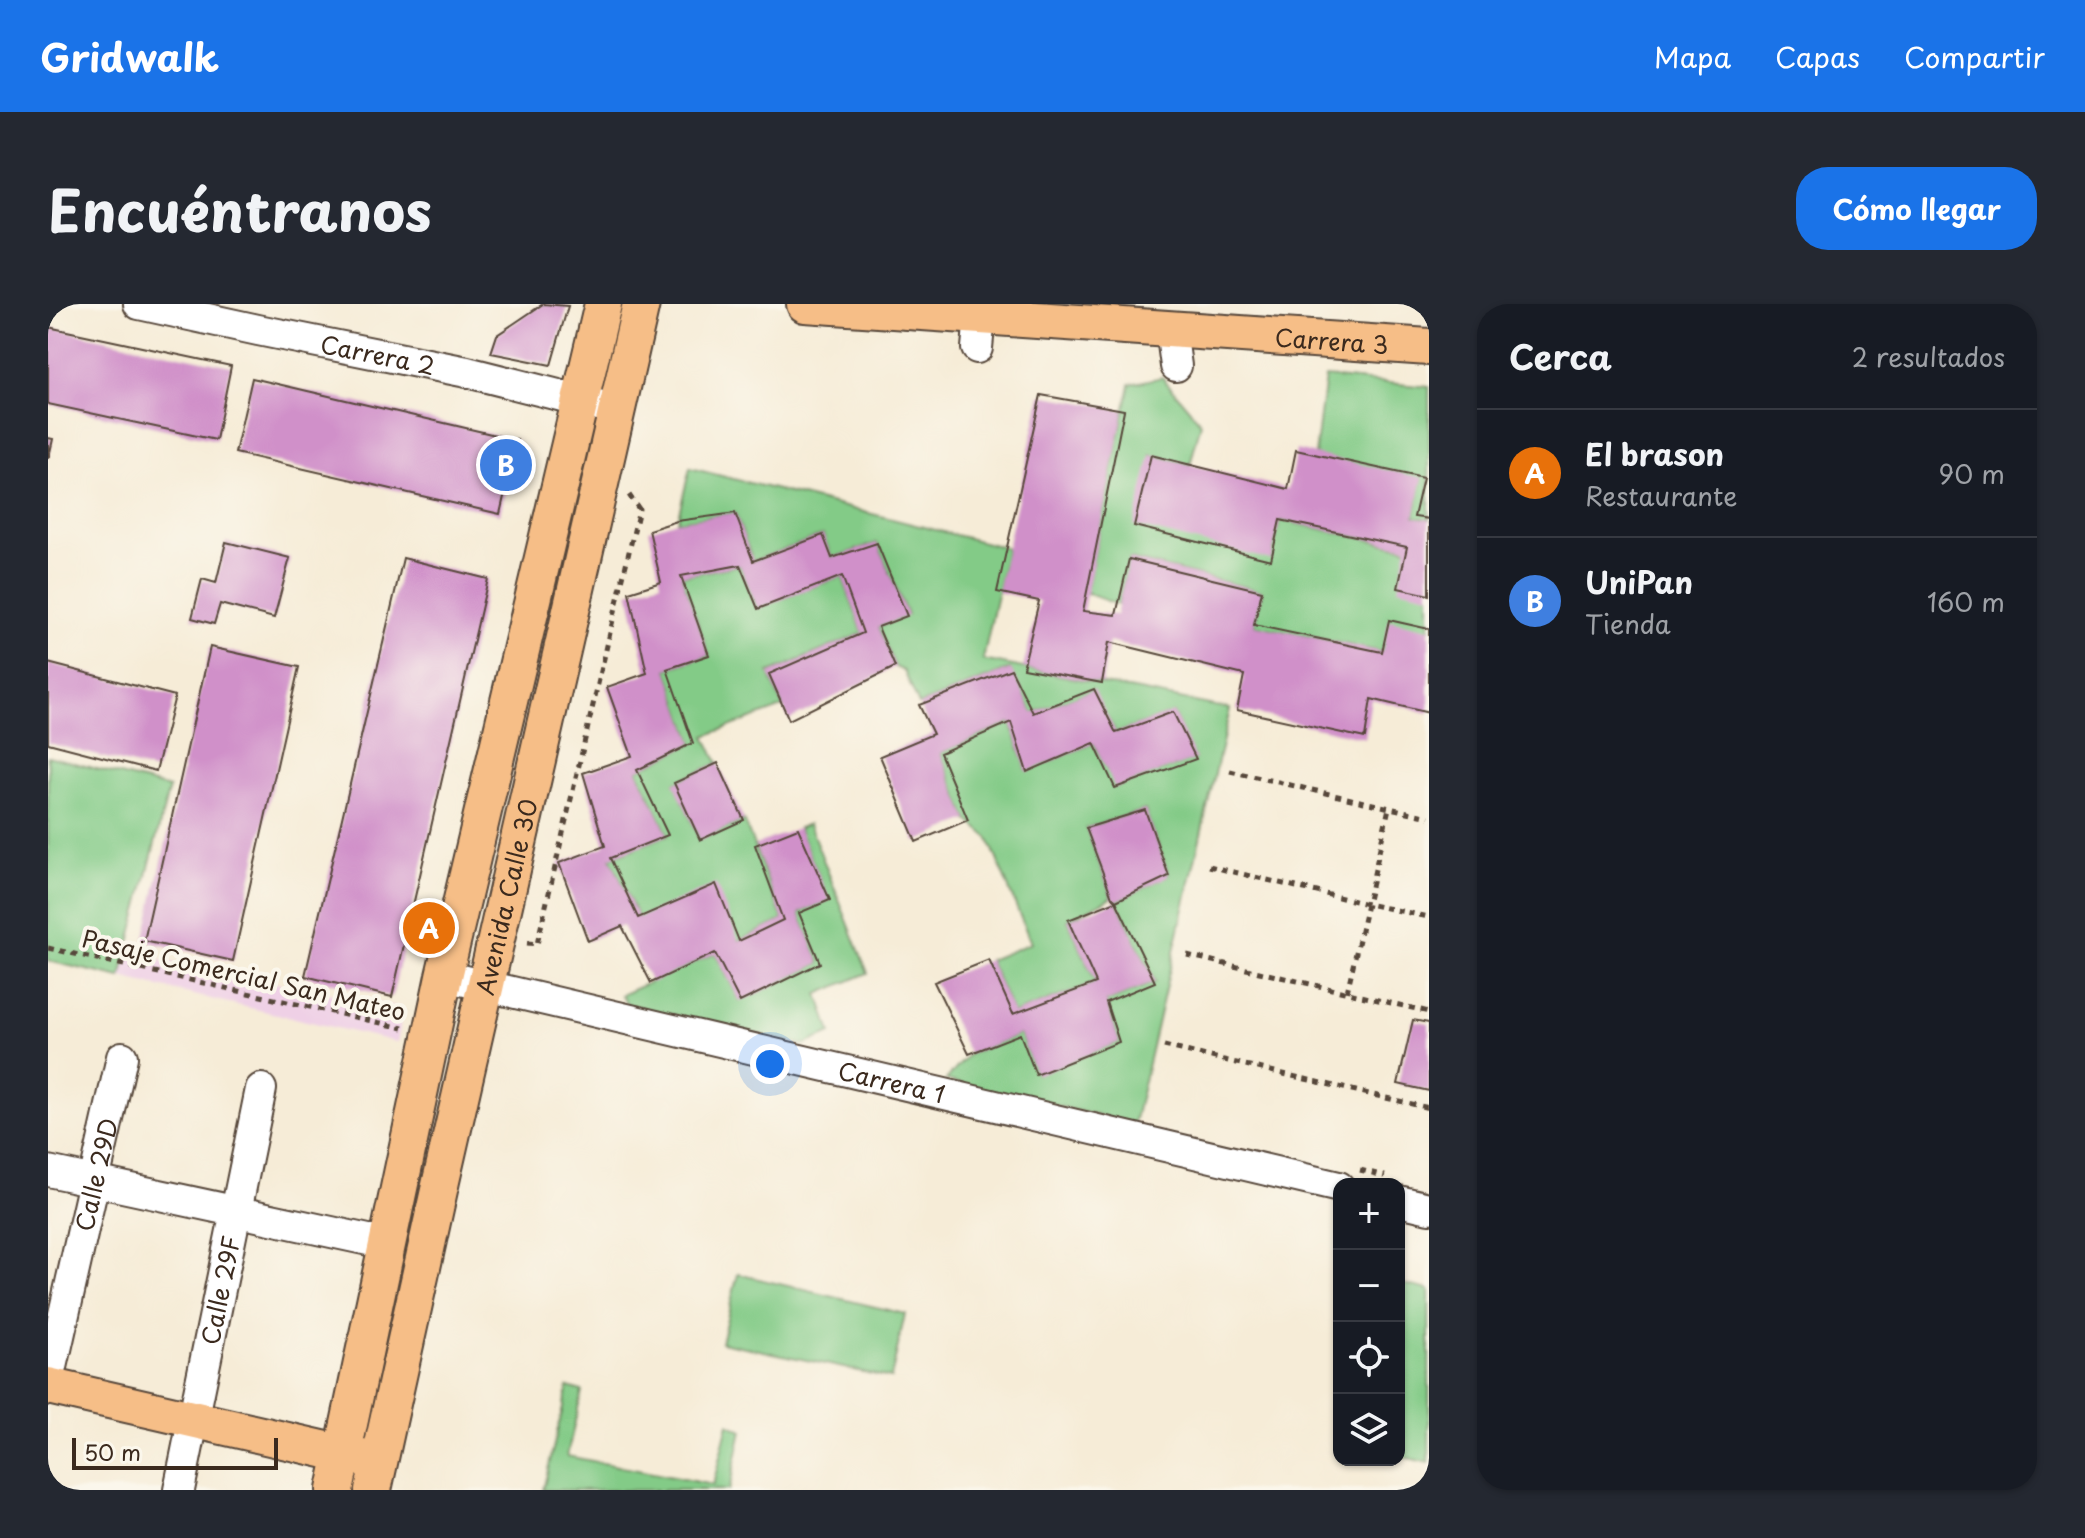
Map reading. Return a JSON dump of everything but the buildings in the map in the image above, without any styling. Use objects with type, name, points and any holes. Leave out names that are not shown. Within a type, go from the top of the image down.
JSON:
[{"type":"main road","name":"Avenida Calle 30","points":[[335,1490],[444,976],[603,304]]},
{"type":"main road","name":"Avenida Calle 30","points":[[376,1476],[641,304]]},
{"type":"main road","name":"Carrera 3","points":[[805,304],[978,332],[1171,329],[1429,347]]},
{"type":"main road","points":[[48,1386],[343,1454],[376,1476]]},
{"type":"street","name":"Carrera 2","points":[[139,304],[467,372],[617,409]]},
{"type":"street","points":[[1171,329],[1176,366]]},
{"type":"street","name":"Carrera 1","points":[[444,976],[1333,1186]]},
{"type":"street","name":"Calle 29D","points":[[48,1386],[122,1057]]},
{"type":"street","name":"Calle 29F","points":[[179,1490],[261,1089]]},
{"type":"street","points":[[48,1171],[387,1244]]},
{"type":"street","points":[[1405,1202],[1429,1208]]},
{"type":"path","points":[[519,943],[537,944],[639,509],[606,460]]},
{"type":"path","points":[[1230,771],[1429,817]]},
{"type":"path","points":[[1347,992],[1389,808]]},
{"type":"path","points":[[1209,866],[1429,917]]},
{"type":"path","name":"Pasaje Comercial San Mateo","points":[[48,948],[432,1034]]},
{"type":"path","points":[[1187,955],[1429,1012]]},
{"type":"path","points":[[1164,1046],[1429,1108]]},
{"type":"shaded area","points":[[129,954],[399,1007],[397,1042],[121,978]]},
{"type":"green space","points":[[1162,377],[1201,423],[1190,465],[1151,455],[1271,559],[1280,520],[1407,548],[1429,595],[1429,629],[1382,652],[1254,625],[1262,591],[1130,559],[1118,605],[1086,593],[1130,384]]},
{"type":"green space","points":[[1325,377],[1429,387],[1429,519],[1414,517],[1422,479],[1315,455]]},
{"type":"green space","points":[[690,468],[1007,548],[983,660],[1230,709],[1134,1124],[946,1080],[969,1054],[1020,1034],[1036,1074],[1119,1042],[1106,1002],[1155,982],[1116,901],[1169,875],[1145,810],[1086,828],[1112,897],[1068,920],[1096,983],[1013,1014],[989,960],[1031,943],[988,837],[968,820],[940,753],[1011,722],[1027,771],[1094,743],[1116,787],[1195,759],[1173,713],[1116,733],[1093,690],[1033,713],[1010,669],[919,705],[904,671],[895,667],[878,627],[907,615],[877,543],[832,558],[823,535],[753,561],[735,513],[677,521]]},
{"type":"green space","points":[[740,565],[758,608],[842,576],[863,633],[769,673],[783,707],[705,736],[718,763],[675,783],[700,840],[744,820],[783,920],[739,941],[638,918],[610,858],[668,835],[637,770],[693,743],[667,669],[709,655],[681,576]]},
{"type":"green space","points":[[48,756],[169,788],[121,978],[48,961]]},
{"type":"green space","points":[[809,824],[868,973],[818,994],[831,1033],[804,1045],[627,1004],[621,995],[715,953],[740,1001],[820,963],[799,913],[829,900],[798,828]]},
{"type":"green space","points":[[738,1274],[905,1314],[891,1378],[721,1342]]},
{"type":"green space","points":[[1405,1284],[1429,1290],[1429,1463],[1405,1457]]},
{"type":"green space","points":[[568,1387],[582,1391],[567,1456],[713,1485],[728,1424],[742,1431],[729,1490],[543,1490]]},
{"type":"place","name":"UniPan","points":[[506,465]]},
{"type":"place","name":"El brason","points":[[429,928]]}]
